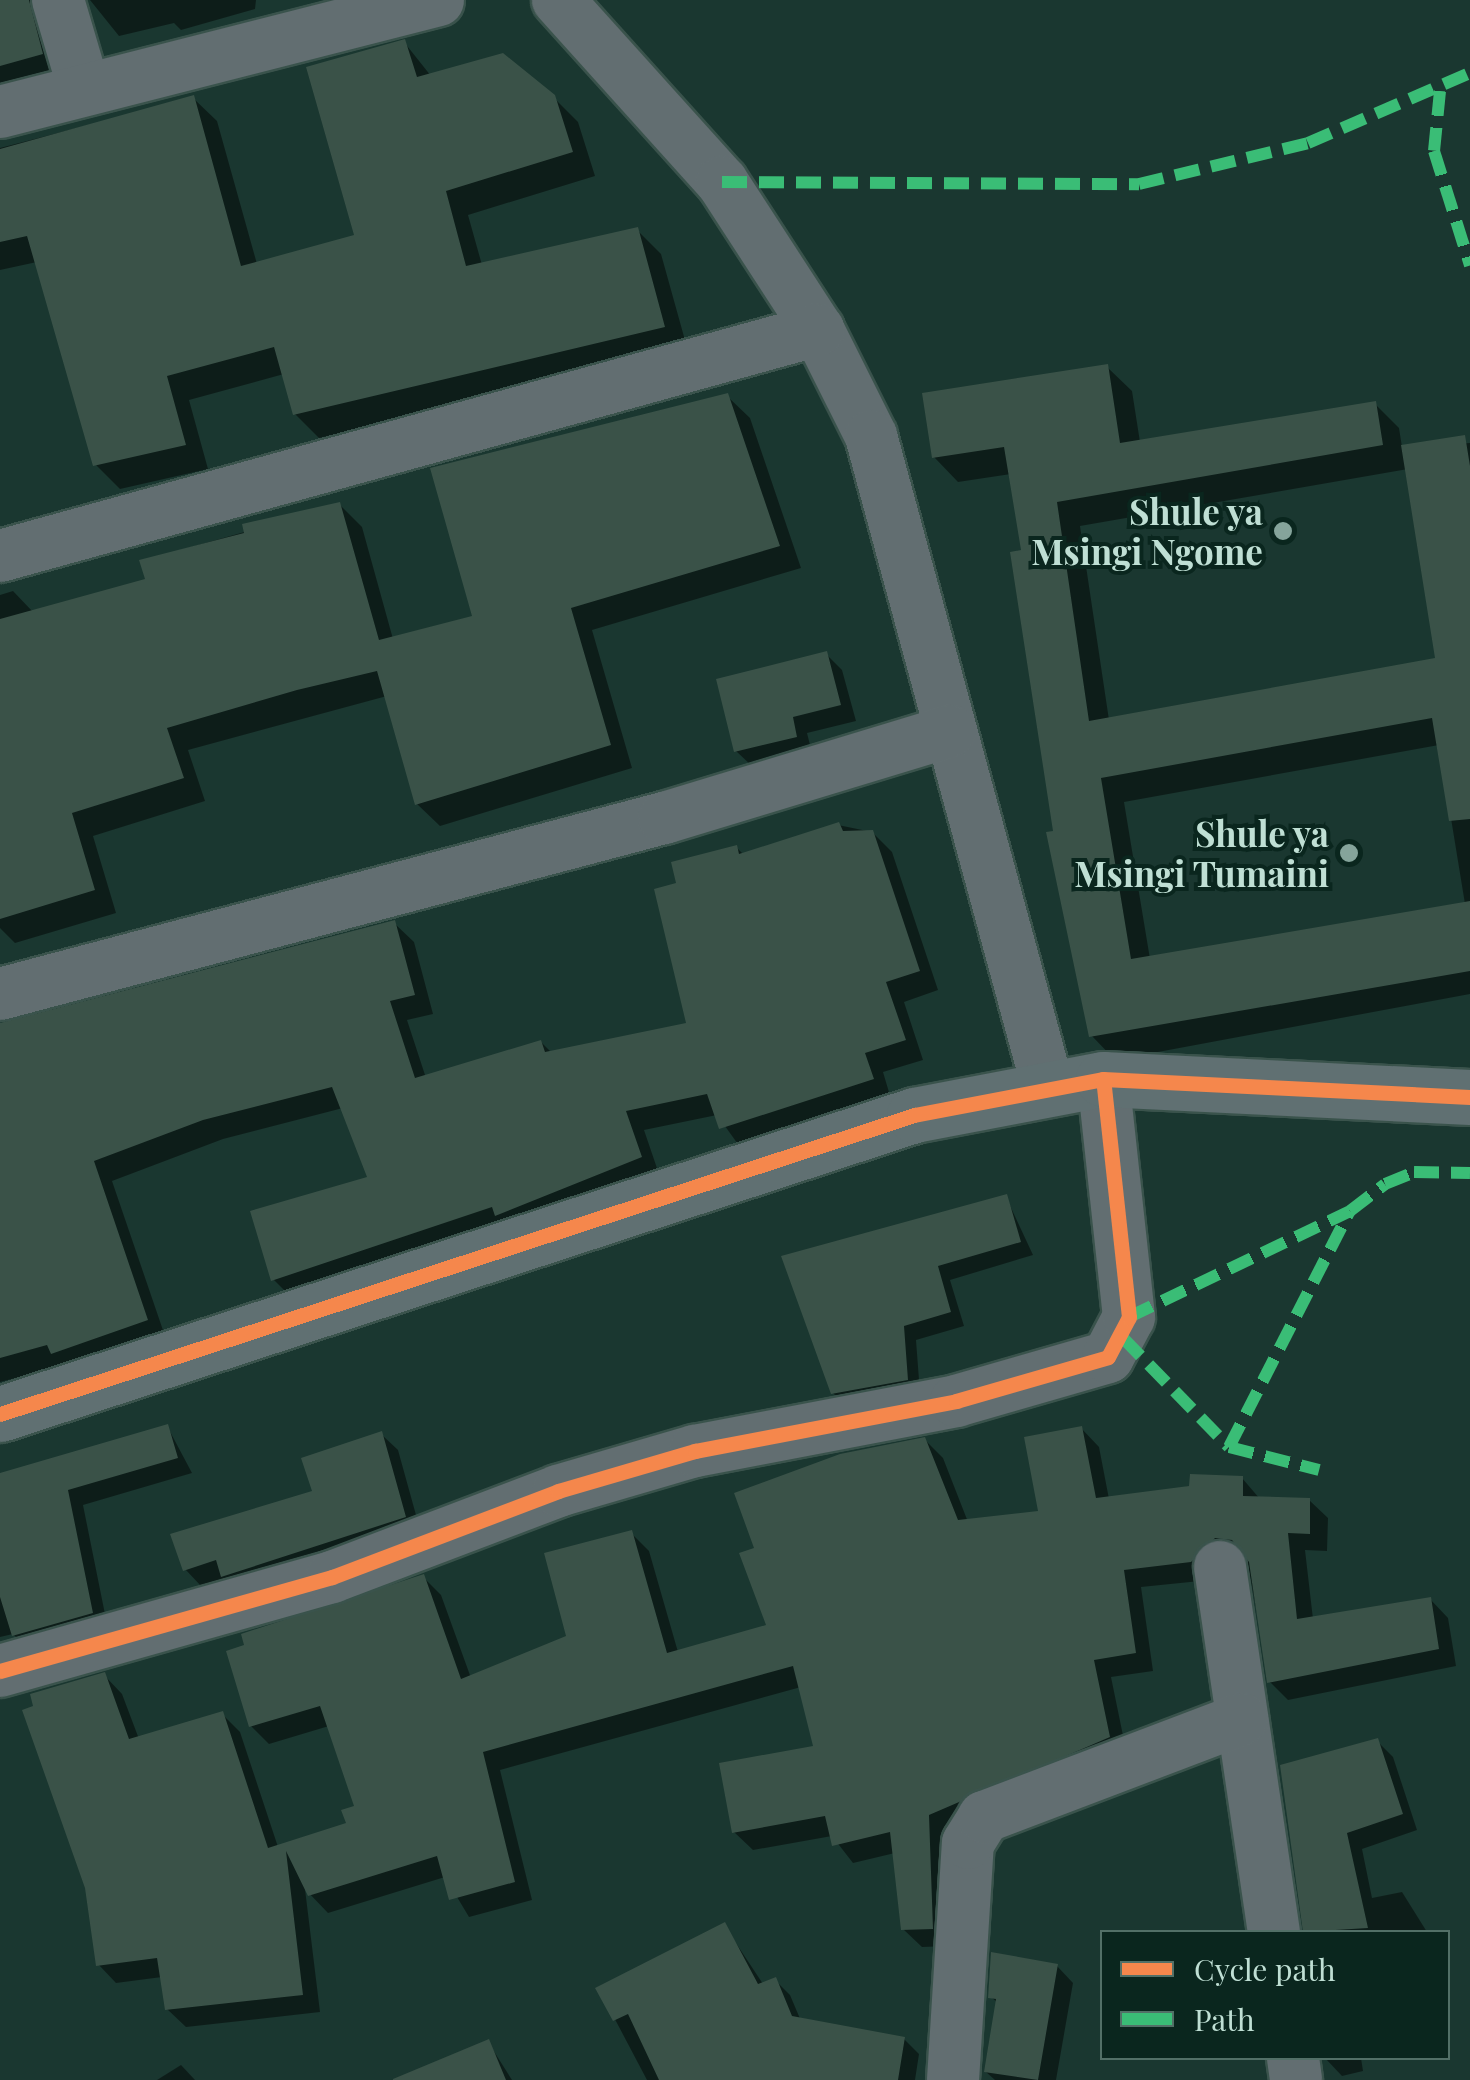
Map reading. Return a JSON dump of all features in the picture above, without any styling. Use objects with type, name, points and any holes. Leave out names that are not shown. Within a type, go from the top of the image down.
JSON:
[{"type":"street","points":[[58,0],[83,85]]},
{"type":"street","points":[[0,112],[83,85],[438,0]]},
{"type":"street","points":[[558,0],[722,182],[818,330],[871,436],[1048,1088]]},
{"type":"street","points":[[0,556],[818,330]]},
{"type":"street","points":[[0,994],[664,818],[950,731]]},
{"type":"street","points":[[0,1671],[332,1578],[558,1490],[695,1451],[1082,1372],[1108,1357],[1129,1317],[1103,1079]]},
{"type":"street","points":[[0,1414],[756,1162],[914,1115],[1103,1079],[1470,1097]]},
{"type":"street","points":[[1220,1567],[1274,1930]]},
{"type":"street","points":[[953,2080],[968,1843],[984,1817],[1242,1719]]},
{"type":"building","points":[[0,0],[29,0],[43,54],[0,66]]},
{"type":"building","points":[[405,39],[417,77],[503,53],[555,95],[573,152],[446,191],[466,266],[638,227],[665,327],[293,415],[274,347],[167,376],[186,445],[93,466],[27,236],[0,242],[0,149],[194,95],[241,266],[354,235],[306,67]]},
{"type":"building","points":[[1108,364],[1120,443],[1376,401],[1383,445],[1057,502],[1089,721],[1435,658],[1401,445],[1465,435],[1470,466],[1470,819],[1449,821],[1432,718],[1101,778],[1131,959],[1470,901],[1470,971],[1089,1037],[1046,832],[1053,831],[1010,552],[1021,550],[1004,447],[932,458],[922,393]]},
{"type":"building","points":[[728,393],[780,546],[571,608],[611,745],[415,805],[377,671],[297,690],[167,728],[184,778],[72,813],[95,890],[0,919],[0,619],[145,579],[139,560],[244,533],[242,524],[340,502],[379,640],[472,616],[430,468]]},
{"type":"building","points":[[827,651],[841,705],[793,717],[797,737],[734,752],[716,679]]},
{"type":"building","points":[[839,822],[843,831],[873,830],[920,971],[886,982],[906,1040],[865,1053],[874,1079],[719,1129],[707,1094],[626,1111],[642,1157],[495,1216],[492,1207],[271,1281],[250,1211],[367,1177],[332,1087],[203,1120],[94,1161],[148,1320],[51,1354],[47,1345],[0,1358],[0,1023],[395,920],[415,995],[390,1001],[415,1078],[541,1040],[545,1052],[686,1023],[654,889],[676,883],[671,862],[737,845],[739,854]]},
{"type":"building","points":[[1007,1194],[1021,1242],[938,1266],[951,1312],[904,1326],[908,1380],[831,1394],[781,1256]]},
{"type":"building","points":[[168,1424],[178,1458],[68,1490],[93,1613],[12,1636],[0,1597],[0,1473]]},
{"type":"building","points":[[1082,1426],[1096,1498],[1189,1486],[1190,1474],[1243,1476],[1243,1496],[1310,1498],[1310,1534],[1288,1533],[1297,1619],[1431,1597],[1439,1649],[1267,1683],[1249,1562],[1232,1540],[1215,1538],[1191,1562],[1124,1570],[1136,1653],[1094,1660],[1110,1737],[929,1815],[933,1929],[901,1930],[890,1832],[832,1846],[825,1816],[732,1833],[719,1763],[813,1746],[793,1666],[483,1752],[515,1882],[449,1900],[437,1856],[308,1896],[286,1851],[303,1995],[165,2010],[157,1958],[96,1966],[85,1888],[22,1710],[33,1706],[30,1694],[105,1672],[129,1739],[223,1711],[268,1848],[346,1823],[341,1810],[354,1806],[320,1706],[249,1727],[226,1651],[244,1645],[241,1634],[424,1574],[461,1679],[566,1636],[544,1553],[632,1530],[667,1653],[766,1625],[739,1553],[754,1548],[734,1493],[840,1454],[925,1437],[958,1520],[1038,1511],[1024,1437]]},
{"type":"building","points":[[382,1431],[406,1517],[221,1577],[216,1560],[183,1571],[170,1534],[312,1491],[301,1458]]},
{"type":"building","points":[[1378,1738],[1403,1814],[1347,1833],[1368,1928],[1303,1930],[1280,1765]]},
{"type":"building","points":[[725,1922],[758,1984],[776,1977],[792,2016],[905,2037],[898,2080],[659,2080],[628,2014],[613,2021],[595,1988]]},
{"type":"building","points":[[991,1952],[1058,1964],[1038,2080],[984,2072],[996,1999],[988,1998]]},
{"type":"building","points":[[489,2039],[506,2080],[393,2080],[393,2079]]},
{"type":"marked path","points":[[722,182],[1139,184],[1308,143],[1470,73]]},
{"type":"marked path","points":[[1440,91],[1434,151],[1470,265]]},
{"type":"marked path","points":[[1129,1317],[1350,1211],[1385,1184],[1414,1172],[1470,1173]]},
{"type":"marked path","points":[[1229,1447],[1350,1211]]},
{"type":"marked path","points":[[1123,1338],[1229,1447],[1319,1470]]},
{"type":"cycle path","points":[[0,1414],[914,1115],[1103,1079],[1470,1097]]},
{"type":"cycle path","points":[[0,1671],[332,1577],[558,1491],[695,1451],[956,1401],[1108,1357],[1129,1317],[1103,1079]]},
{"type":"place","name":"Shule ya Msingi Ngome","points":[[1283,531]]},
{"type":"place","name":"Shule ya Msingi Tumaini","points":[[1349,853]]}]
